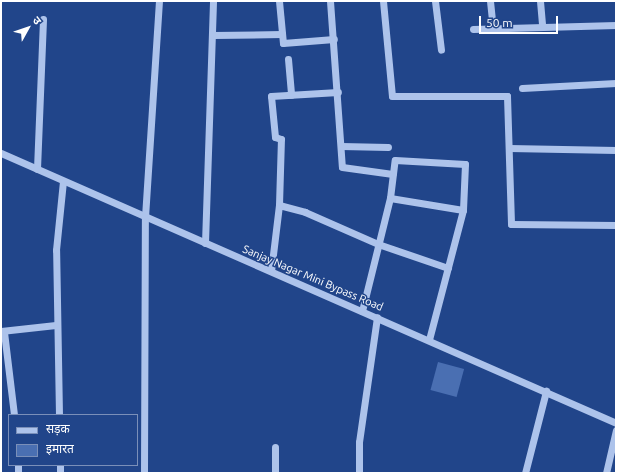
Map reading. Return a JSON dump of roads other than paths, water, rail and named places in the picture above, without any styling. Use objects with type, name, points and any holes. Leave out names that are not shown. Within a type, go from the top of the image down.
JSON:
[{"type":"street","points":[[144,473],[145,217],[159,1]]},
{"type":"street","points":[[205,243],[213,1]]},
{"type":"street","points":[[279,1],[283,43],[334,39]]},
{"type":"street","points":[[330,1],[338,92],[342,167],[393,174]]},
{"type":"street","points":[[383,1],[392,96],[507,96],[511,224],[616,225]]},
{"type":"street","points":[[436,1],[440,50]]},
{"type":"street","points":[[490,1],[493,28]]},
{"type":"street","points":[[540,1],[542,26]]},
{"type":"street","points":[[37,169],[43,19]]},
{"type":"street","points":[[473,29],[616,25]]},
{"type":"street","points":[[213,34],[282,34]]},
{"type":"street","points":[[288,59],[291,95]]},
{"type":"street","points":[[522,88],[616,83]]},
{"type":"street","points":[[271,271],[279,205],[281,139],[275,137],[271,96],[338,92]]},
{"type":"street","points":[[341,146],[388,147]]},
{"type":"street","points":[[508,148],[616,150]]},
{"type":"street","name":"Sanjay Nagar Mini Bypass Road","points":[[1,153],[616,423]]},
{"type":"street","points":[[362,311],[390,198],[395,160],[465,164],[463,210],[429,340]]},
{"type":"street","points":[[59,414],[56,325],[56,250],[63,181]]},
{"type":"street","points":[[390,198],[463,210]]},
{"type":"street","points":[[279,205],[305,212],[378,244],[448,268]]},
{"type":"street","points":[[359,473],[359,442],[377,317]]},
{"type":"street","points":[[14,414],[2,332],[12,328],[56,325]]},
{"type":"street","points":[[525,473],[546,391]]},
{"type":"street","points":[[606,473],[616,430]]},
{"type":"street","points":[[275,446],[275,473]]}]
